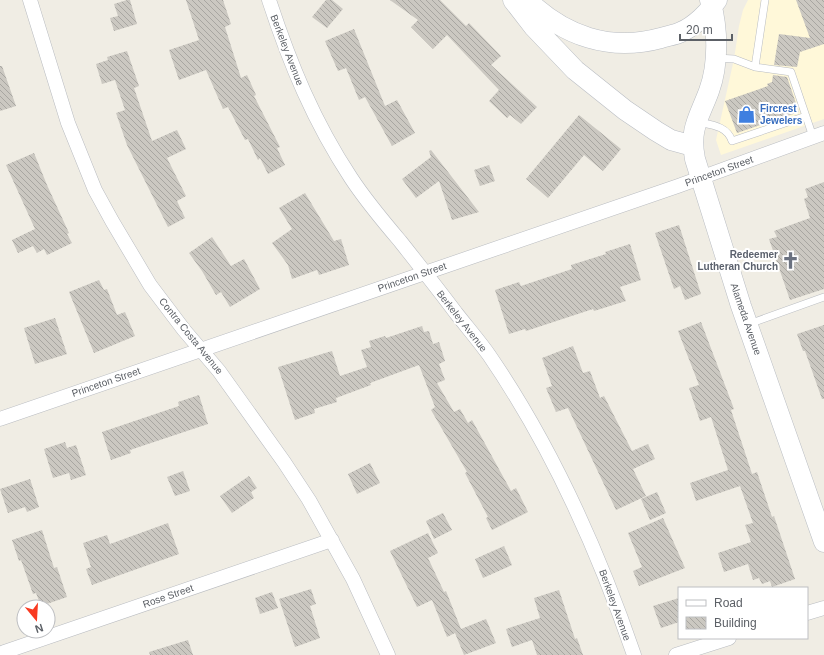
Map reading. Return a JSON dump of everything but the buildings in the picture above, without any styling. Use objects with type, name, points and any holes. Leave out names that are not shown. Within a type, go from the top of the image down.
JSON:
[{"type":"street","name":"Contra Costa Avenue","points":[[30,0],[68,123],[95,190],[119,234],[150,285],[200,350],[219,371],[284,462],[332,540],[366,605],[388,655]]},
{"type":"street","name":"Berkeley Avenue","points":[[268,0],[283,45],[297,80],[313,114],[331,146],[375,211],[488,354],[540,439],[585,528],[605,574],[634,655]]},
{"type":"street","points":[[513,0],[534,27],[575,70],[625,110],[656,131],[671,140],[693,146]]},
{"type":"street","points":[[527,0],[547,18],[573,32],[602,41],[618,43],[649,41],[680,32],[690,27],[713,2]]},
{"type":"street","name":"Alameda Avenue","points":[[713,2],[717,45],[716,58],[709,90],[693,133],[695,159],[748,324],[824,542]]},
{"type":"street","name":"Princeton Street","points":[[0,419],[425,273],[818,135]]},
{"type":"street","name":"Rose Street","points":[[3,649],[332,540]]},
{"type":"street","points":[[808,613],[824,608]]},
{"type":"street","points":[[676,655],[726,639]]},
{"type":"lane","points":[[755,67],[765,0]]},
{"type":"lane","points":[[716,58],[734,59],[755,67],[791,72],[806,116],[818,135]]},
{"type":"lane","points":[[696,122],[720,126],[730,135],[732,141],[806,116]]},
{"type":"lane","points":[[748,324],[824,297]]},
{"type":"shaded area","points":[[748,0],[824,0],[824,119],[721,155],[716,140],[734,59],[739,26],[743,10]]},
{"type":"place","name":"Fircrest Jewelers","points":[[747,114]]},
{"type":"place","name":"Redeemer Lutheran Church","points":[[791,260]]}]
